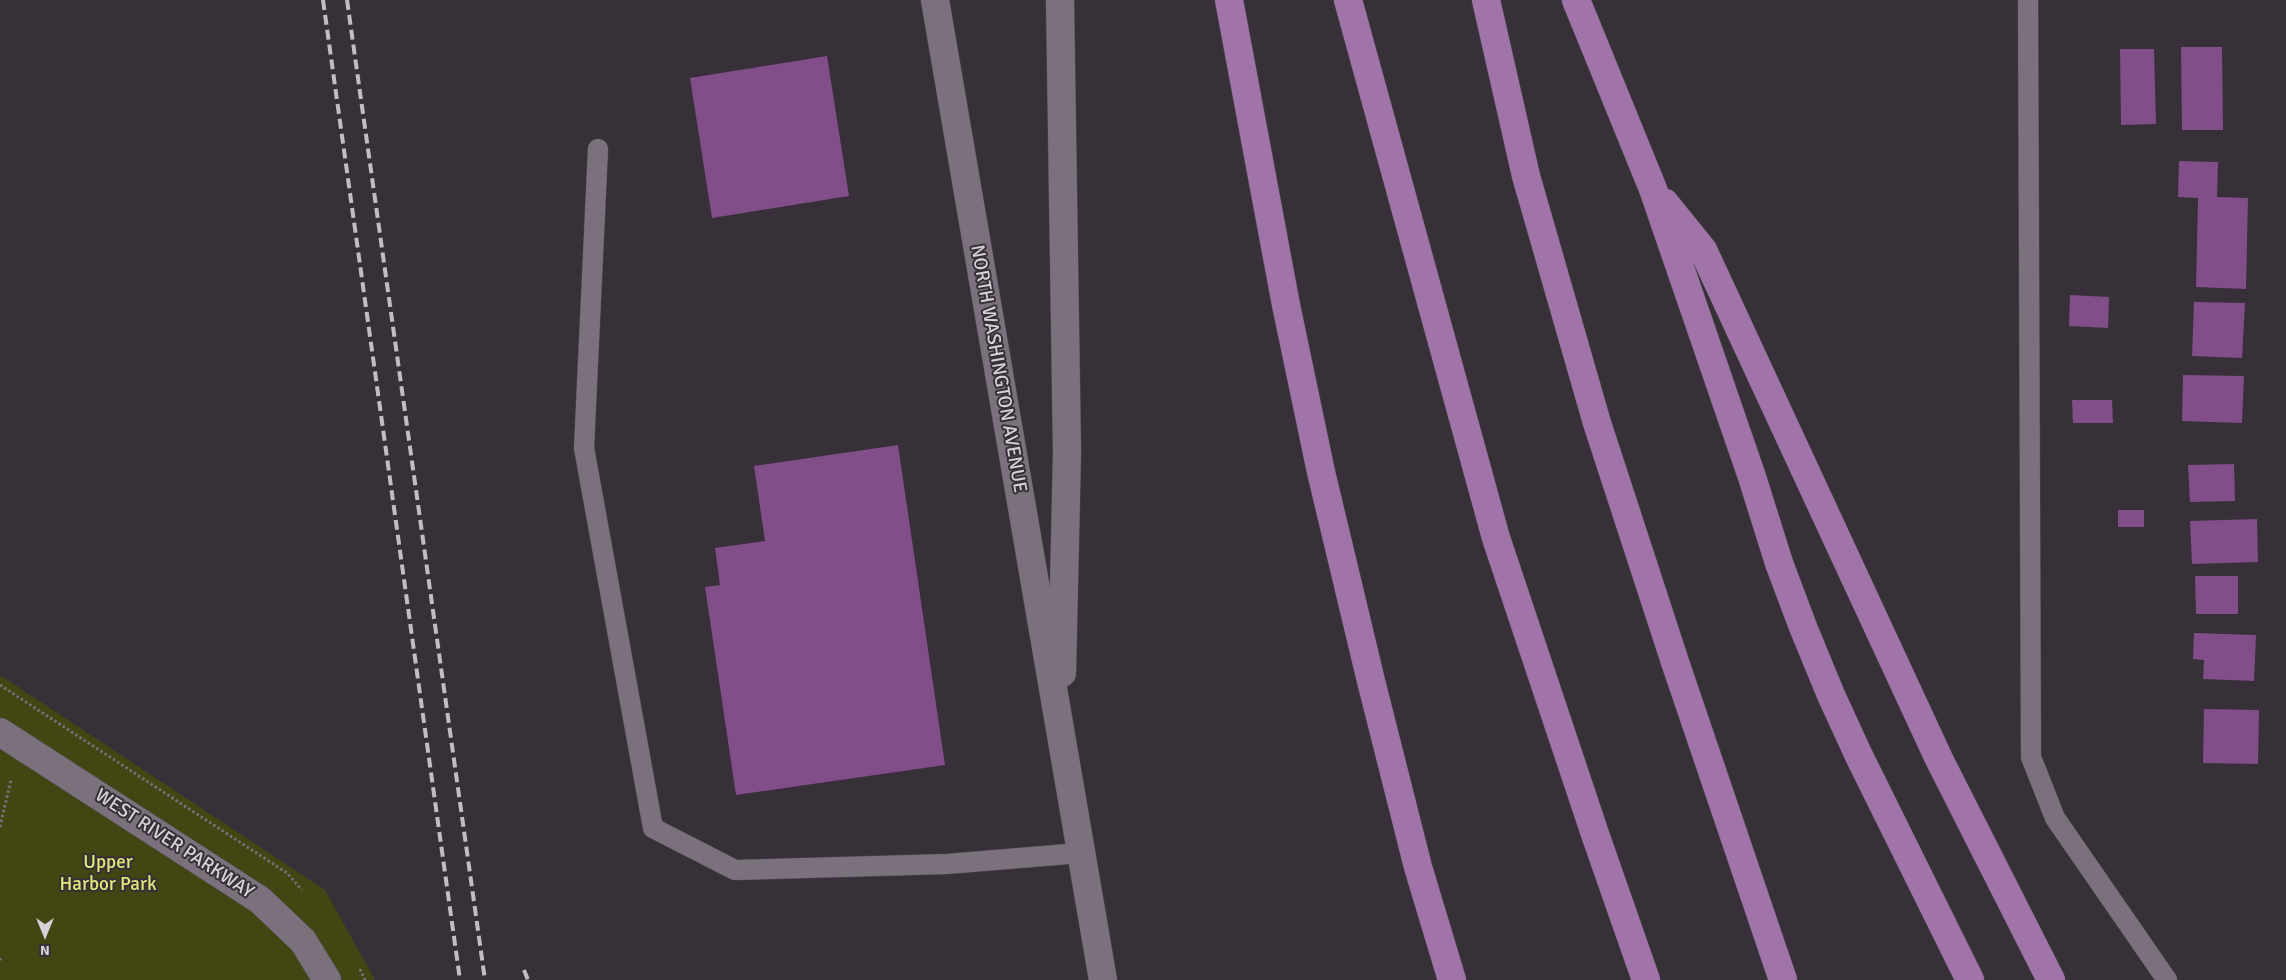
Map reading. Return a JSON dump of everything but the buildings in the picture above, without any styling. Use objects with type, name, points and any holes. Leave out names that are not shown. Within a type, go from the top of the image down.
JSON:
[{"type":"highway","points":[[1229,0],[1286,305],[1321,472],[1418,867],[1452,980]]},
{"type":"highway","points":[[1348,0],[1375,105],[1496,538],[1646,980]]},
{"type":"highway","points":[[1486,0],[1526,176],[1594,414],[1672,653],[1784,980]]},
{"type":"highway","points":[[1576,0],[1653,189],[1802,627],[1859,756],[1970,980]]},
{"type":"highway","points":[[1653,189],[1703,250],[1935,750],[2051,980]]},
{"type":"street","name":"NORTH WASHINGTON AVENUE","points":[[934,0],[1080,853],[1104,980]]},
{"type":"street","name":"NORTH WASHINGTON AVENUE","points":[[1060,0],[1068,452],[1061,737]]},
{"type":"street","name":"WEST RIVER PARKWAY","points":[[0,732],[260,900],[302,941],[327,980]]},
{"type":"lane","points":[[2028,0],[2031,758],[2055,818],[2166,980]]},
{"type":"lane","points":[[598,149],[584,448],[653,828],[735,870],[947,864],[1080,853]]},
{"type":"path","points":[[0,827],[11,780]]},
{"type":"path","points":[[0,958],[0,963]]},
{"type":"green space","name":"Upper Harbor Park","points":[[0,675],[325,890],[375,980],[0,980]]},
{"type":"railway","points":[[323,0],[460,980]]},
{"type":"railway","points":[[347,0],[485,980]]},
{"type":"railway","points":[[524,970],[528,980]]}]
